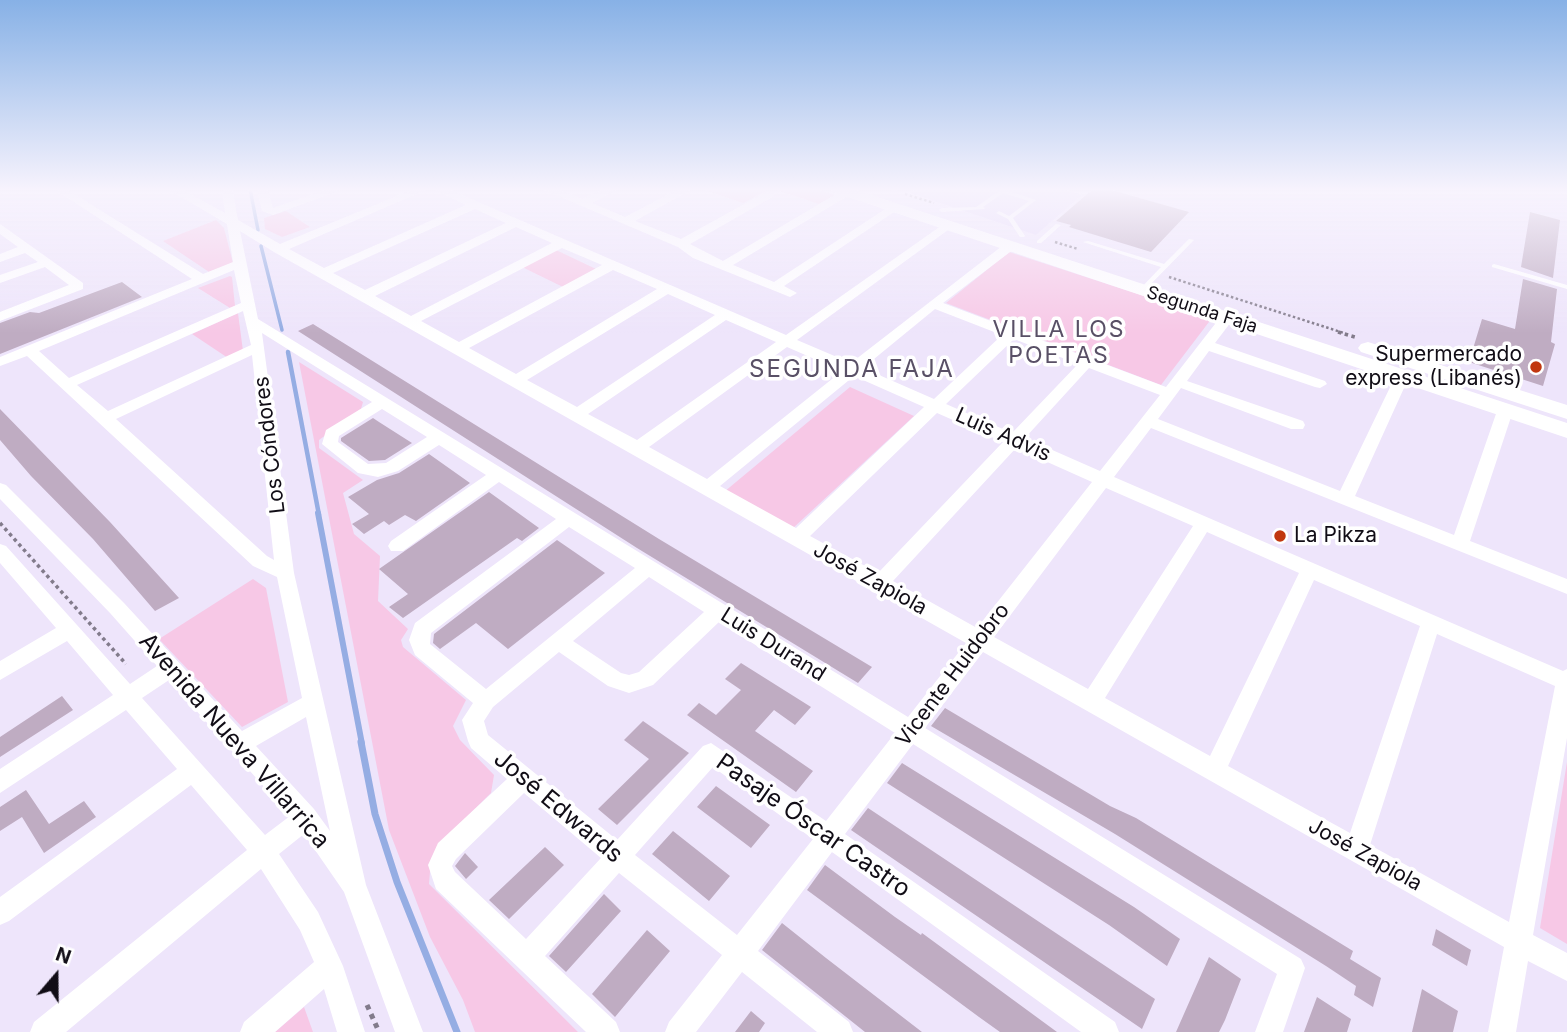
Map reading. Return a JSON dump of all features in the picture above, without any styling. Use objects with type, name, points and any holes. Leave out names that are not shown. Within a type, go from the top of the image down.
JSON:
[{"type":"main road","name":"Segunda Faja","points":[[1020,237],[1155,277],[1567,412]]},
{"type":"main road","name":"Segunda Faja","points":[[1029,240],[1155,277],[1227,318],[1567,431]]},
{"type":"main road","points":[[1536,402],[1567,404]]},
{"type":"street","points":[[0,317],[78,286],[12,237]]},
{"type":"street","points":[[135,237],[201,279]]},
{"type":"street","name":"Los Cóndores","points":[[234,237],[258,347],[285,573],[354,885]]},
{"type":"street","name":"José Zapiola","points":[[257,237],[1567,968]]},
{"type":"street","points":[[278,249],[307,237]]},
{"type":"street","points":[[321,273],[402,237]]},
{"type":"street","points":[[364,296],[486,237]]},
{"type":"street","name":"Luis Advis","points":[[549,237],[1567,681]]},
{"type":"street","points":[[665,237],[682,244],[697,255],[790,293]]},
{"type":"street","points":[[682,244],[694,237]]},
{"type":"street","points":[[723,266],[768,237]]},
{"type":"street","points":[[776,286],[841,237]]},
{"type":"street","points":[[636,449],[787,341],[920,237]]},
{"type":"street","points":[[707,488],[933,304],[1029,240]]},
{"type":"street","points":[[409,321],[562,243]]},
{"type":"street","points":[[0,258],[27,248]]},
{"type":"street","points":[[0,279],[46,263]]},
{"type":"street","points":[[0,362],[239,264]]},
{"type":"street","points":[[457,349],[612,265]]},
{"type":"street","points":[[514,381],[667,289]]},
{"type":"street","points":[[933,304],[1087,362],[1297,425]]},
{"type":"street","points":[[67,384],[251,313]]},
{"type":"street","name":"Luis Durand","points":[[251,313],[383,402],[1292,968],[1269,1032]]},
{"type":"street","points":[[576,415],[726,314]]},
{"type":"street","name":"Vicente Huidobro","points":[[679,1032],[1227,318]]},
{"type":"street","points":[[796,538],[1011,334]]},
{"type":"street","points":[[1206,345],[1320,384]]},
{"type":"street","points":[[106,418],[258,347]]},
{"type":"street","points":[[29,350],[260,561],[285,573]]},
{"type":"street","points":[[879,584],[1087,362]]},
{"type":"street","points":[[1345,499],[1402,377]]},
{"type":"street","points":[[383,402],[332,434],[328,441],[330,444],[364,469],[378,471],[392,467],[439,437]]},
{"type":"street","points":[[1460,544],[1505,411]]},
{"type":"street","points":[[1147,421],[1567,587]]},
{"type":"street","points":[[397,546],[499,474]]},
{"type":"street","name":"Avenida Nueva Villarrica","points":[[0,489],[117,608],[306,817],[354,885],[409,1032]]},
{"type":"street","points":[[569,518],[422,629],[419,640],[422,649],[486,701],[649,567]]},
{"type":"street","points":[[1091,702],[1204,523]]},
{"type":"street","points":[[0,551],[263,851],[309,921],[330,966],[351,1032]]},
{"type":"street","points":[[1214,771],[1310,569]]},
{"type":"street","points":[[560,642],[615,680],[629,684],[646,679],[718,611]]},
{"type":"street","points":[[1356,850],[1431,622]]},
{"type":"street","points":[[0,671],[70,629]]},
{"type":"street","points":[[0,782],[171,668]]},
{"type":"street","points":[[1502,1032],[1567,681]]},
{"type":"street","name":"José Edwards","points":[[486,701],[473,720],[479,741],[616,855],[839,1032]]},
{"type":"street","points":[[241,743],[313,702]]},
{"type":"street","name":"Pasaje Óscar Castro","points":[[527,957],[616,855],[711,753],[1105,1032]]},
{"type":"street","points":[[0,912],[193,770]]},
{"type":"street","points":[[523,779],[447,851],[440,865],[446,880],[606,1032]]},
{"type":"street","points":[[44,1032],[306,817]]},
{"type":"street","points":[[254,1032],[330,966]]},
{"type":"lane","points":[[1027,237],[1029,240],[1034,237]]},
{"type":"lane","points":[[1086,242],[1155,277],[1191,240]]},
{"type":"lane","points":[[1494,265],[1567,286]]},
{"type":"path","points":[[1029,240],[1082,250]]},
{"type":"path","points":[[1155,277],[1365,340]]},
{"type":"shaded area","points":[[173,237],[226,237],[233,263],[209,272],[163,241]]},
{"type":"shaded area","points":[[556,250],[596,269],[563,287],[522,267]]},
{"type":"shaded area","points":[[1009,252],[1212,318],[1161,385],[946,303]]},
{"type":"shaded area","points":[[230,276],[235,306],[230,308],[198,288]]},
{"type":"shaded area","points":[[238,313],[243,351],[228,358],[192,334]]},
{"type":"shaded area","points":[[299,362],[363,402],[361,409],[319,440],[319,448],[363,480],[343,493],[354,534],[380,556],[378,601],[408,629],[401,640],[403,647],[466,700],[453,726],[460,740],[494,775],[491,793],[439,844],[431,859],[429,884],[578,1032],[475,1032],[463,1000],[430,937],[389,830]]},
{"type":"shaded area","points":[[850,387],[914,416],[792,529],[724,492]]},
{"type":"shaded area","points":[[253,579],[266,588],[288,702],[242,727],[159,639]]},
{"type":"shaded area","points":[[1567,762],[1567,944],[1540,928]]},
{"type":"shaded area","points":[[304,1007],[313,1032],[275,1032]]},
{"type":"building","points":[[1102,237],[1165,237],[1151,252]]},
{"type":"building","points":[[1526,237],[1558,237],[1553,278],[1521,267]]},
{"type":"building","points":[[1523,279],[1557,289],[1551,342],[1555,344],[1543,386],[1469,362],[1482,319],[1515,329]]},
{"type":"building","points":[[122,282],[142,297],[0,354],[0,323],[30,312],[39,313]]},
{"type":"building","points":[[313,324],[659,539],[872,667],[858,683],[637,548],[298,331]]},
{"type":"building","points":[[0,409],[110,522],[179,598],[155,611],[93,539],[0,440]]},
{"type":"building","points":[[373,418],[412,443],[385,460],[369,461],[341,441],[341,438]]},
{"type":"building","points":[[429,454],[470,483],[416,521],[405,515],[389,525],[384,521],[364,534],[352,524],[369,514],[348,497],[377,480],[399,473]]},
{"type":"building","points":[[489,492],[539,528],[522,541],[517,538],[403,618],[389,607],[408,594],[379,569]]},
{"type":"building","points":[[557,540],[605,573],[508,649],[476,623],[440,649],[433,643],[434,634]]},
{"type":"building","points":[[741,663],[811,707],[795,725],[774,710],[755,731],[813,771],[796,792],[687,715],[699,703],[716,715],[741,690],[725,679]]},
{"type":"building","points":[[62,696],[73,710],[0,757],[0,737]]},
{"type":"building","points":[[945,708],[1110,806],[1136,818],[1353,951],[1350,959],[1381,978],[1373,1007],[1354,995],[1356,986],[1326,966],[1115,834],[931,726]]},
{"type":"building","points":[[643,721],[689,753],[617,825],[598,809],[649,759],[624,740]]},
{"type":"building","points":[[902,763],[1134,907],[1180,939],[1167,966],[1109,925],[887,783]]},
{"type":"building","points":[[716,786],[770,825],[751,848],[697,807]]},
{"type":"building","points":[[26,790],[49,824],[84,801],[96,817],[44,853],[22,817],[0,831],[0,807]]},
{"type":"building","points":[[868,808],[1155,999],[1142,1029],[851,830]]},
{"type":"building","points":[[673,831],[730,876],[709,901],[652,854]]},
{"type":"building","points":[[545,847],[564,865],[509,919],[489,900]]},
{"type":"building","points":[[465,853],[478,867],[466,879],[455,866]]},
{"type":"building","points":[[825,865],[1057,1032],[1000,1032],[979,1017],[807,890]]},
{"type":"building","points":[[604,894],[621,911],[566,972],[549,956]]},
{"type":"building","points":[[782,923],[922,1032],[865,1032],[762,950]]},
{"type":"building","points":[[1436,929],[1471,950],[1467,966],[1432,945]]},
{"type":"building","points":[[647,930],[670,951],[615,1017],[592,994]]},
{"type":"building","points":[[1209,957],[1241,979],[1225,1020],[1219,1032],[1176,1032]]},
{"type":"building","points":[[1422,989],[1458,1011],[1453,1032],[1412,1032]]},
{"type":"building","points":[[1317,997],[1351,1019],[1347,1032],[1304,1032]]},
{"type":"building","points":[[751,1011],[765,1023],[759,1032],[735,1032]]},
{"type":"waterway","points":[[261,246],[282,330]]},
{"type":"waterway","points":[[288,352],[319,515]]},
{"type":"waterway","points":[[318,513],[362,744]]},
{"type":"waterway","points":[[361,742],[375,814],[397,882],[457,1032]]},
{"type":"place","name":"Supermercado express (Libanés)","points":[[1536,367]]},
{"type":"place","name":"La Pikza","points":[[1280,536]]},
{"type":"district","name":"VILLA LOS POETAS","points":[[1059,343]]},
{"type":"district","name":"SEGUNDA FAJA","points":[[852,370]]}]
